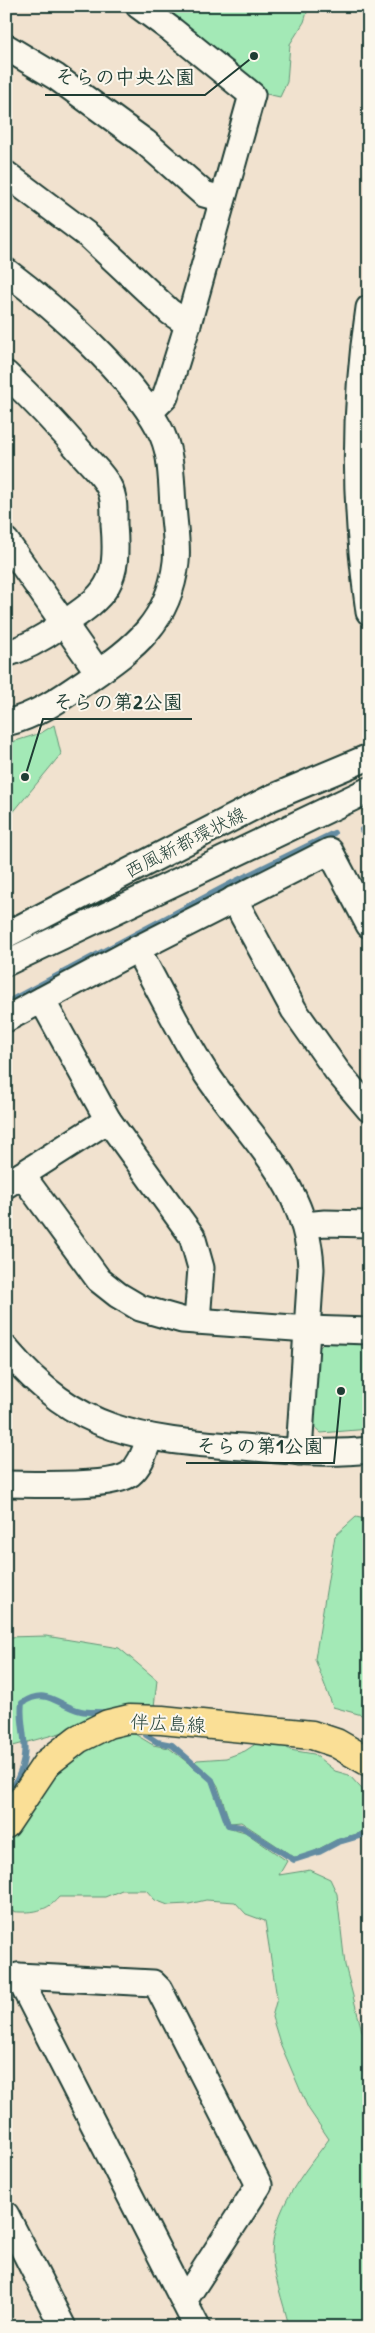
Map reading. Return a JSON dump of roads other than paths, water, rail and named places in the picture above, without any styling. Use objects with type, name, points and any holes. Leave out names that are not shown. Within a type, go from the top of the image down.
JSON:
[{"type":"main road","name":"伴広島線","points":[[6,1824],[47,1763],[78,1739],[108,1724],[129,1719],[162,1720],[312,1736],[336,1743],[369,1762]]},
{"type":"street","points":[[139,6],[252,95],[188,324],[165,397],[150,412]]},
{"type":"street","points":[[6,47],[56,78],[145,142],[204,194],[222,199]]},
{"type":"street","points":[[6,174],[90,237],[170,312],[188,324]]},
{"type":"street","points":[[6,723],[42,710],[142,639],[159,616],[171,586],[176,549],[170,468],[164,438],[150,412],[82,336],[10,282]]},
{"type":"street","points":[[369,308],[359,382],[356,456],[362,561],[369,612]]},
{"type":"street","points":[[6,374],[49,415],[108,484],[111,491],[116,547],[112,577],[101,596],[65,623],[30,645],[6,654]]},
{"type":"street","points":[[6,541],[98,672]]},
{"type":"street","name":"西風新都環状線","points":[[6,935],[270,798],[369,757]]},
{"type":"street","name":"西風新都環状線","points":[[6,963],[369,790]]},
{"type":"street","points":[[6,1019],[137,949],[330,851],[369,925]]},
{"type":"street","points":[[234,899],[294,1010],[337,1071],[369,1109]]},
{"type":"street","points":[[137,949],[203,1068],[233,1112],[285,1179],[298,1204],[305,1225],[311,1254],[311,1269],[299,1452]]},
{"type":"street","points":[[42,1000],[108,1120],[143,1171],[187,1227],[194,1241],[200,1268],[197,1321]]},
{"type":"street","points":[[108,1120],[14,1180],[108,1288],[128,1302],[153,1313],[182,1320],[308,1329],[369,1331]]},
{"type":"street","points":[[305,1225],[325,1223],[369,1224]]},
{"type":"street","points":[[6,1349],[44,1388],[71,1408],[102,1424],[125,1432],[178,1442],[299,1452],[326,1453],[369,1450]]},
{"type":"street","points":[[6,1484],[68,1484],[118,1479],[128,1475],[136,1468],[150,1437]]},
{"type":"street","points":[[184,2301],[259,2185],[159,1989],[154,1983],[12,1980],[197,2327]]},
{"type":"street","points":[[6,2215],[63,2327]]},
{"type":"waterway","points":[[362,830],[369,829]]},
{"type":"waterway","points":[[6,1003],[234,882],[334,833]]},
{"type":"waterway","points":[[6,1799],[15,1784],[23,1763],[25,1747],[21,1716],[22,1703],[39,1696],[52,1699],[81,1711],[109,1713]]},
{"type":"waterway","points":[[146,1735],[157,1742],[172,1745],[212,1780],[228,1825],[242,1827],[294,1860],[319,1852],[338,1842],[369,1833]]},
{"type":"place","name":"そらの中央公園","points":[[254,56]]},
{"type":"place","name":"そらの第2公園","points":[[25,777]]},
{"type":"place","name":"そらの第1公園","points":[[341,1391]]}]
